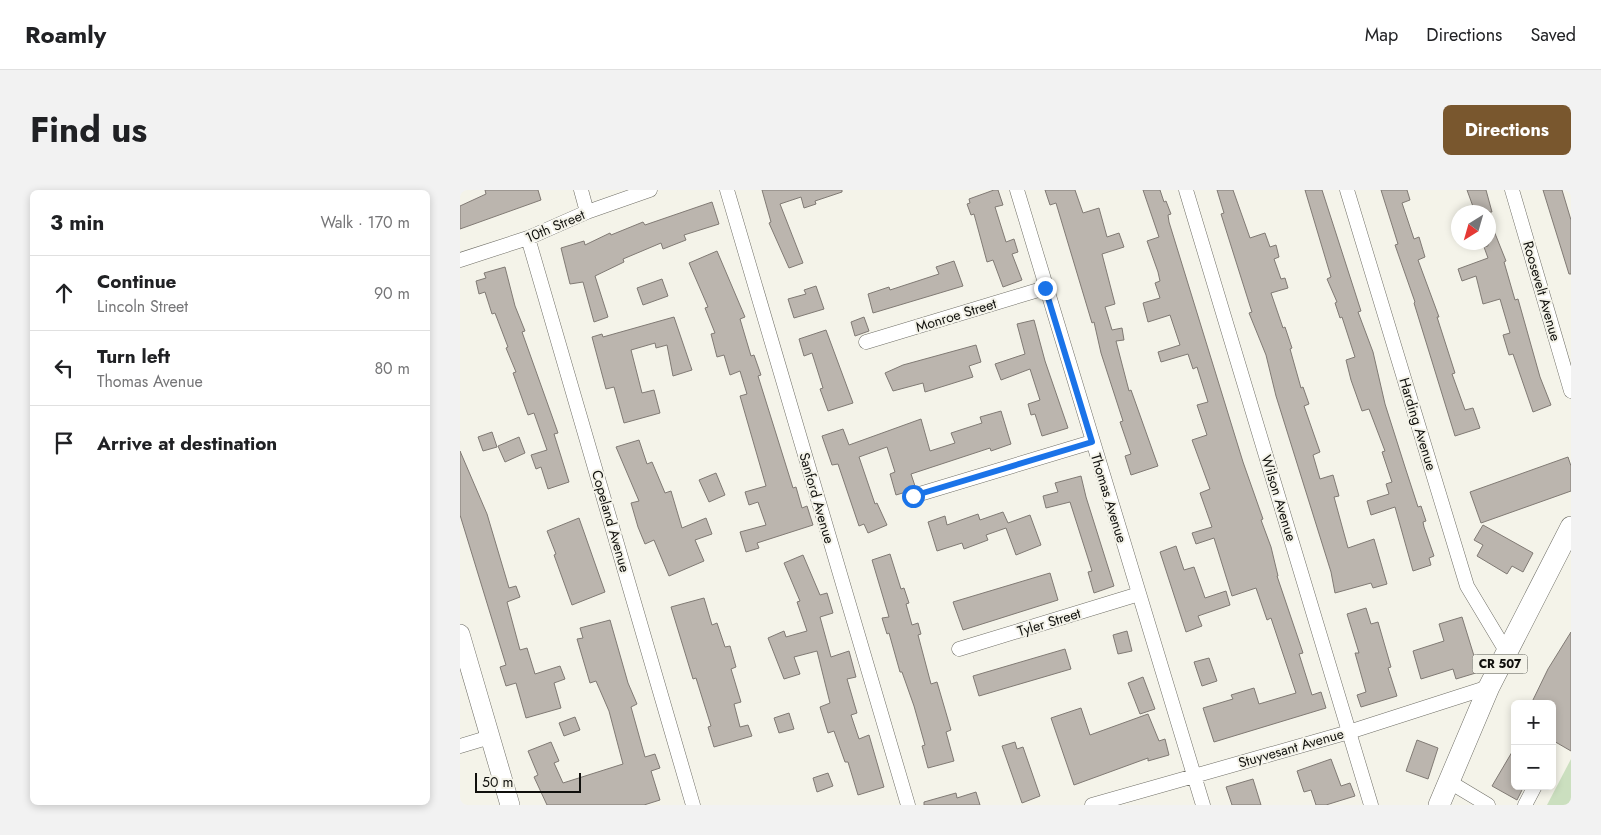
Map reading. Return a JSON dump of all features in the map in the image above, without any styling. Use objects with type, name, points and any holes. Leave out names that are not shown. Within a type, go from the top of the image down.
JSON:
[{"type":"main road","name":"CR 507","points":[[1439,805],[1488,687],[1571,528]]},
{"type":"main road","points":[[460,634],[510,805]]},
{"type":"street","points":[[581,190],[587,212]]},
{"type":"street","name":"10th Street","points":[[460,260],[528,238],[587,212],[650,190]]},
{"type":"street","name":"Sanford Avenue","points":[[727,190],[908,805]]},
{"type":"street","name":"Thomas Avenue","points":[[1017,190],[1045,288],[1203,805]]},
{"type":"street","name":"Wilson Avenue","points":[[1186,190],[1371,805]]},
{"type":"street","name":"Harding Avenue","points":[[1347,190],[1466,586],[1506,651]]},
{"type":"street","name":"Roosevelt Avenue","points":[[1512,190],[1571,391]]},
{"type":"street","name":"Copeland Avenue","points":[[528,238],[693,805]]},
{"type":"street","name":"Monroe Street","points":[[866,342],[1045,288]]},
{"type":"street","points":[[913,496],[1092,442]]},
{"type":"street","name":"Tyler Street","points":[[959,649],[1139,594]]},
{"type":"street","name":"Stuyvesant Avenue","points":[[1092,805],[1349,732],[1488,687]]},
{"type":"street","points":[[460,746],[490,737]]},
{"type":"street","points":[[1448,781],[1488,805]]},
{"type":"street","points":[[1525,805],[1533,790]]},
{"type":"green space","points":[[1571,759],[1571,805],[1547,805]]},
{"type":"building","points":[[485,190],[538,190],[541,200],[460,229],[460,206],[486,194]]},
{"type":"building","points":[[762,190],[842,190],[842,192],[815,201],[816,204],[804,208],[801,197],[780,204],[803,263],[789,268],[769,223],[771,222]]},
{"type":"building","points":[[998,190],[1003,205],[995,207],[1006,242],[1014,239],[1018,252],[1012,254],[1022,280],[1003,287],[993,260],[987,262],[974,214],[971,215],[967,204],[970,203],[969,199]]},
{"type":"building","points":[[1045,190],[1075,190],[1083,213],[1099,208],[1107,237],[1119,233],[1124,247],[1102,254],[1115,304],[1105,307],[1112,330],[1122,328],[1124,340],[1116,341],[1129,391],[1131,390],[1158,466],[1131,475],[1125,456],[1131,454],[1120,422],[1123,421],[1101,353],[1094,322],[1092,323],[1056,203],[1050,205]]},
{"type":"building","points":[[1143,190],[1160,190],[1171,214],[1168,215],[1169,222],[1243,462],[1263,519],[1261,520],[1271,547],[1277,576],[1303,653],[1299,654],[1312,695],[1321,692],[1326,708],[1214,742],[1203,708],[1233,699],[1231,695],[1254,688],[1259,704],[1296,693],[1271,618],[1267,620],[1256,588],[1232,596],[1214,538],[1196,544],[1192,533],[1212,527],[1200,493],[1210,489],[1192,440],[1207,435],[1197,405],[1208,402],[1197,367],[1193,369],[1188,354],[1161,362],[1158,352],[1180,345],[1170,315],[1148,322],[1143,303],[1160,298],[1155,283],[1160,281],[1147,241],[1159,237]]},
{"type":"building","points":[[1217,190],[1233,190],[1250,238],[1265,233],[1270,247],[1276,245],[1279,257],[1274,259],[1281,279],[1285,278],[1288,288],[1271,293],[1292,348],[1290,349],[1301,388],[1303,387],[1309,404],[1304,406],[1320,452],[1313,455],[1320,479],[1333,475],[1339,496],[1334,497],[1348,548],[1374,539],[1387,584],[1373,588],[1371,583],[1335,593],[1331,572],[1276,396],[1266,355],[1249,313],[1252,312],[1221,214],[1224,213]]},
{"type":"building","points":[[1305,190],[1322,190],[1361,311],[1358,312],[1373,352],[1385,404],[1418,507],[1421,506],[1426,521],[1423,522],[1424,527],[1434,556],[1429,558],[1431,565],[1413,571],[1395,507],[1371,515],[1367,501],[1389,494],[1386,484],[1392,482],[1382,452],[1385,451],[1369,409],[1362,411],[1351,380],[1346,360],[1355,357],[1342,317],[1340,318],[1335,303],[1337,302],[1327,279],[1331,277]]},
{"type":"building","points":[[1381,190],[1407,190],[1410,200],[1402,203],[1414,239],[1419,237],[1425,257],[1418,260],[1439,317],[1437,317],[1455,373],[1452,374],[1465,410],[1473,408],[1480,428],[1455,436],[1415,302],[1395,245],[1398,244]]},
{"type":"building","points":[[1467,190],[1486,190],[1490,205],[1472,205]]},
{"type":"building","points":[[1543,190],[1562,190],[1571,220],[1571,274],[1569,274]]},
{"type":"building","points":[[712,202],[719,224],[684,235],[686,240],[663,249],[661,243],[623,259],[624,262],[595,276],[608,317],[594,322],[583,282],[570,284],[561,248],[584,241],[585,245],[610,233],[611,235],[643,222],[645,225]]},
{"type":"building","points":[[1496,236],[1506,261],[1504,262],[1515,300],[1518,299],[1540,377],[1551,405],[1533,412],[1513,354],[1509,355],[1503,335],[1510,333],[1500,299],[1483,304],[1476,276],[1462,281],[1458,269],[1488,258],[1485,250],[1496,250]]},
{"type":"building","points":[[717,251],[745,317],[740,319],[751,356],[754,355],[761,375],[758,376],[793,488],[796,487],[802,508],[807,506],[813,525],[757,543],[759,548],[746,552],[740,532],[766,525],[758,502],[749,505],[745,492],[766,486],[740,396],[747,394],[740,371],[730,375],[724,355],[717,357],[711,334],[715,333],[705,308],[708,307],[689,263]]},
{"type":"building","points":[[954,261],[963,286],[873,313],[868,294],[889,287],[890,290],[939,274],[936,267]]},
{"type":"building","points":[[505,267],[515,306],[525,331],[522,332],[558,433],[554,434],[569,482],[548,489],[541,467],[536,469],[531,455],[547,450],[534,413],[528,415],[513,373],[516,372],[506,348],[508,347],[495,313],[492,314],[485,292],[479,294],[476,281],[486,278],[484,273]]},
{"type":"building","points":[[662,279],[668,296],[643,305],[637,288]]},
{"type":"building","points":[[816,286],[824,309],[794,318],[788,299],[806,294],[804,290]]},
{"type":"building","points":[[674,317],[692,370],[673,376],[667,345],[656,348],[655,343],[631,350],[642,393],[654,390],[660,413],[624,423],[614,387],[606,389],[592,337],[602,334],[603,337]]},
{"type":"building","points":[[864,317],[869,331],[855,336],[851,322]]},
{"type":"building","points":[[1034,320],[1045,361],[1068,428],[1042,436],[1035,414],[1031,415],[1028,404],[1040,400],[1030,369],[1001,380],[995,364],[1025,354],[1017,324]]},
{"type":"building","points":[[826,330],[853,403],[828,411],[820,389],[823,388],[812,353],[804,356],[799,339]]},
{"type":"building","points":[[976,345],[981,362],[969,366],[973,377],[925,392],[923,383],[893,391],[885,373],[903,365]]},
{"type":"building","points":[[1001,411],[1011,444],[991,451],[990,448],[911,474],[915,486],[906,492],[896,495],[890,474],[895,472],[887,447],[859,457],[875,504],[877,503],[887,525],[868,533],[864,524],[859,526],[838,464],[832,465],[822,436],[843,429],[849,445],[921,419],[930,451],[955,443],[951,433],[982,423],[980,417]]},
{"type":"building","points":[[492,432],[497,447],[483,451],[478,437]]},
{"type":"building","points":[[519,437],[525,453],[505,462],[498,446]]},
{"type":"building","points":[[639,440],[647,464],[652,462],[665,493],[671,491],[682,528],[706,518],[712,534],[695,540],[704,561],[669,576],[654,540],[645,544],[638,527],[631,503],[639,501],[616,447]]},
{"type":"building","points":[[460,451],[487,514],[509,588],[516,586],[520,597],[507,602],[520,650],[527,648],[535,674],[560,666],[565,679],[554,683],[561,708],[526,718],[516,683],[506,686],[500,667],[506,665],[460,515]]},
{"type":"building","points":[[1568,457],[1571,466],[1571,491],[1481,523],[1470,492]]},
{"type":"building","points":[[716,473],[725,495],[709,502],[699,480]]},
{"type":"building","points":[[1081,476],[1114,586],[1094,593],[1088,572],[1092,571],[1070,502],[1046,508],[1043,496],[1058,492],[1055,483]]},
{"type":"building","points":[[1003,512],[1008,523],[1030,515],[1041,545],[1016,555],[1006,528],[986,535],[988,540],[964,549],[962,543],[937,551],[928,522],[945,516],[947,525],[978,514],[980,520]]},
{"type":"building","points":[[579,518],[605,592],[572,605],[547,531]]},
{"type":"building","points":[[1483,525],[1533,553],[1523,572],[1512,566],[1507,574],[1477,556],[1483,545],[1474,540]]},
{"type":"building","points":[[1176,546],[1184,570],[1194,567],[1205,598],[1226,591],[1230,605],[1198,616],[1202,626],[1186,632],[1160,552]]},
{"type":"building","points":[[890,554],[901,589],[904,588],[909,603],[906,604],[912,625],[918,623],[921,634],[918,635],[931,684],[937,682],[951,730],[946,732],[954,761],[928,768],[922,746],[925,745],[914,706],[902,672],[900,672],[889,633],[887,634],[882,618],[889,617],[872,560]]},
{"type":"building","points":[[803,555],[820,595],[827,593],[833,613],[820,617],[831,657],[849,651],[856,677],[847,679],[857,713],[851,715],[859,739],[869,735],[884,787],[858,795],[848,762],[845,762],[834,731],[828,733],[820,707],[830,703],[817,651],[794,657],[800,674],[784,679],[768,638],[784,631],[786,637],[807,631],[797,602],[800,601],[784,563]]},
{"type":"building","points":[[1050,573],[1058,600],[963,630],[953,602]]},
{"type":"building","points":[[704,598],[712,625],[717,623],[725,647],[730,646],[736,667],[731,669],[741,702],[734,704],[740,727],[748,725],[752,736],[714,747],[708,727],[711,726],[696,678],[693,679],[671,607]]},
{"type":"building","points":[[1366,608],[1371,624],[1378,622],[1391,667],[1388,668],[1397,696],[1361,707],[1357,695],[1366,692],[1355,653],[1359,653],[1347,614]]},
{"type":"building","points":[[1462,617],[1479,672],[1456,679],[1453,669],[1421,679],[1413,651],[1444,641],[1439,624]]},
{"type":"building","points":[[610,620],[628,683],[637,704],[631,707],[645,757],[655,754],[660,768],[651,771],[660,800],[644,805],[547,805],[534,777],[538,775],[528,751],[551,742],[559,761],[554,763],[563,783],[623,764],[609,711],[596,681],[590,683],[577,639],[583,638],[580,628]]},
{"type":"building","points":[[1127,631],[1132,651],[1118,654],[1113,635]]},
{"type":"building","points":[[1571,632],[1571,751],[1556,742],[1556,700],[1533,700],[1548,669]]},
{"type":"building","points":[[1065,649],[1071,669],[979,696],[973,676]]},
{"type":"building","points":[[1209,658],[1217,681],[1202,686],[1194,662]]},
{"type":"building","points":[[1143,677],[1155,709],[1140,714],[1128,683]]},
{"type":"building","points":[[1081,708],[1090,735],[1148,714],[1159,741],[1165,739],[1169,755],[1148,761],[1148,758],[1074,785],[1051,718]]},
{"type":"building","points":[[789,713],[794,729],[779,733],[774,718]]},
{"type":"building","points":[[575,717],[580,730],[564,736],[559,723]]},
{"type":"building","points":[[1417,740],[1438,748],[1428,779],[1406,771]]},
{"type":"building","points":[[1015,742],[1017,749],[1023,747],[1040,796],[1022,803],[1002,746]]},
{"type":"building","points":[[1511,754],[1511,790],[1522,790],[1517,800],[1492,786]]},
{"type":"building","points":[[1331,759],[1341,786],[1350,783],[1355,796],[1326,805],[1316,805],[1311,790],[1304,792],[1297,771]]},
{"type":"building","points":[[828,773],[833,786],[817,792],[813,778]]},
{"type":"building","points":[[1253,779],[1261,805],[1232,805],[1226,787]]},
{"type":"building","points":[[976,792],[980,805],[924,805],[924,802],[956,793],[957,798]]},
{"type":"route","points":[[913,496],[1092,442],[1045,288]]}]
